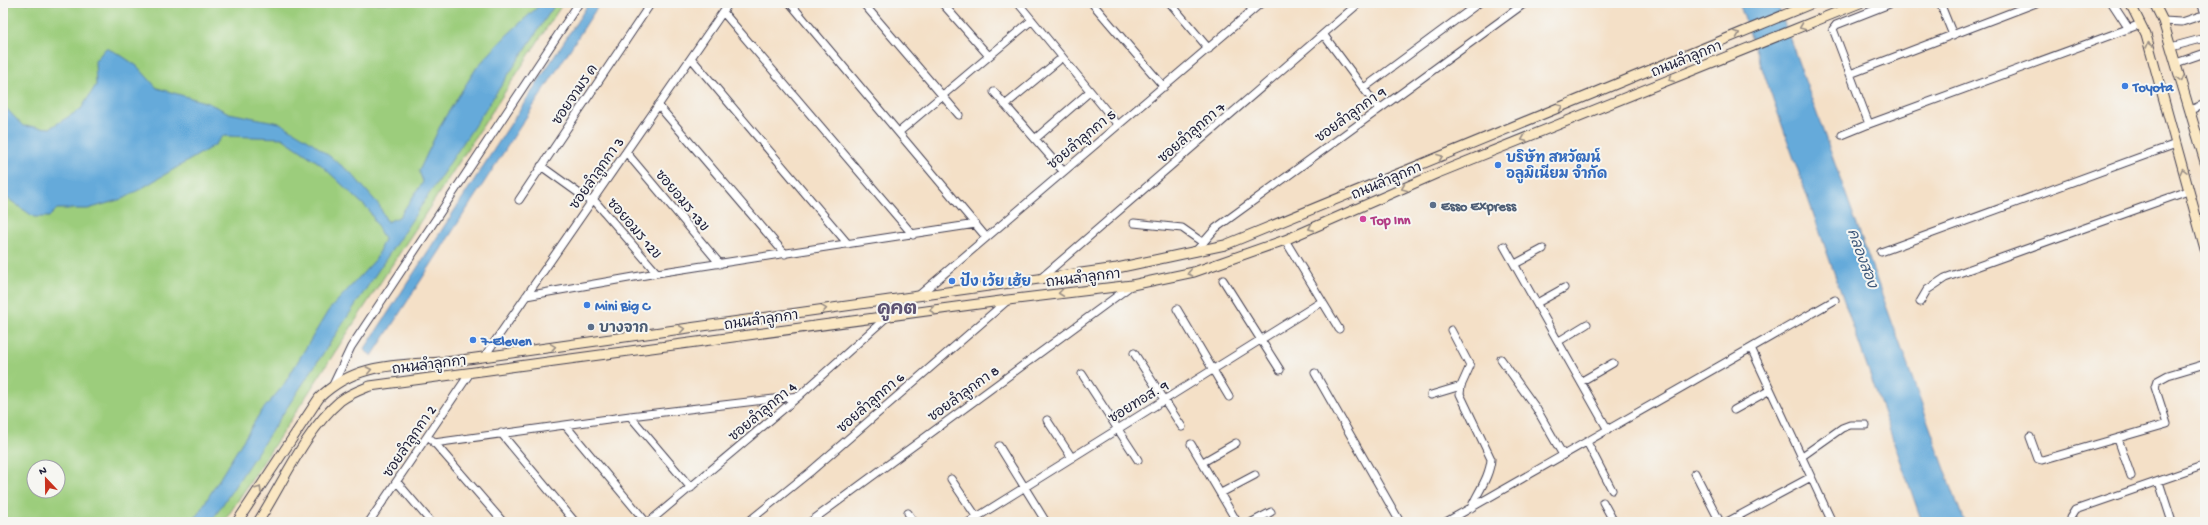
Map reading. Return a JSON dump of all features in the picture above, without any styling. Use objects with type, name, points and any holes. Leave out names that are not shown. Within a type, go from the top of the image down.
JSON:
[{"type":"main road","name":"ถนนลำลูกกา","points":[[237,522],[319,398],[333,385],[362,371],[384,366],[484,357],[1117,268],[1225,245],[1701,48],[1814,3]]},
{"type":"main road","name":"ถนนลำลูกกา","points":[[258,522],[297,456],[323,419],[341,400],[358,391],[383,383],[470,373],[1008,300],[1132,285],[1217,266],[1285,240],[1438,173],[1860,3]]},
{"type":"main road","points":[[2130,3],[2141,24],[2205,249]]},
{"type":"main road","points":[[2154,3],[2163,21],[2204,157]]},
{"type":"main road","points":[[1340,198],[1347,213]]},
{"type":"street","points":[[333,385],[351,347],[579,3]]},
{"type":"street","name":"ซอยจามร ค","points":[[519,200],[651,3]]},
{"type":"street","name":"ซอยลำลูกกา 3","points":[[484,357],[729,3]]},
{"type":"street","points":[[790,3],[986,237]]},
{"type":"street","points":[[863,3],[959,115]]},
{"type":"street","points":[[942,3],[989,56]]},
{"type":"street","points":[[1018,3],[1118,125]]},
{"type":"street","points":[[1092,3],[1164,87]]},
{"type":"street","points":[[1170,3],[1209,48]]},
{"type":"street","points":[[1246,3],[1253,10]]},
{"type":"street","name":"ซอยลำลูกกา 5","points":[[918,296],[1261,3]]},
{"type":"street","name":"ซอยลำลูกกา 7","points":[[1039,279],[1359,3]]},
{"type":"street","points":[[1364,88],[1479,3]]},
{"type":"street","name":"ซอยลำลูกกา 9","points":[[1195,252],[1202,242],[1216,228],[1525,3]]},
{"type":"street","points":[[1869,124],[1833,28],[1836,25],[1892,3]]},
{"type":"street","points":[[1940,3],[1953,35]]},
{"type":"street","points":[[1850,74],[2036,3]]},
{"type":"street","points":[[2112,3],[2129,29]]},
{"type":"street","points":[[2163,21],[2182,22],[2202,15],[2201,3]]},
{"type":"street","points":[[722,12],[913,235]]},
{"type":"street","points":[[898,132],[942,97],[1032,20]]},
{"type":"street","points":[[1842,134],[2141,24]]},
{"type":"street","points":[[1323,34],[1379,109]]},
{"type":"street","points":[[2171,47],[2205,38]]},
{"type":"street","points":[[2176,63],[2205,54]]},
{"type":"street","points":[[691,58],[848,244]]},
{"type":"street","points":[[1006,105],[1058,61]]},
{"type":"street","points":[[994,92],[1063,171]]},
{"type":"street","points":[[1034,139],[1087,94]]},
{"type":"street","points":[[2190,110],[2205,104]]},
{"type":"street","points":[[658,105],[785,254]]},
{"type":"street","points":[[1881,252],[2176,144]]},
{"type":"street","name":"ซอยอมร 13ข","points":[[626,152],[720,264]]},
{"type":"street","name":"ซอยอมร 12ข","points":[[542,166],[592,201],[657,273]]},
{"type":"street","points":[[1920,302],[1927,290],[1945,278],[2188,191]]},
{"type":"street","points":[[1134,223],[1182,228],[1202,242]]},
{"type":"street","points":[[526,296],[657,273],[913,235],[976,224]]},
{"type":"street","points":[[1285,240],[1321,302],[1339,329]]},
{"type":"street","points":[[1504,246],[1582,381],[1608,430]]},
{"type":"street","points":[[1515,264],[1543,249]]},
{"type":"street","points":[[1223,280],[1280,370]]},
{"type":"street","name":"ซอยลำลูกกา 8","points":[[810,522],[1132,285]]},
{"type":"street","points":[[1537,303],[1564,288]]},
{"type":"street","name":"ซอยลำลูกกา 6","points":[[748,522],[810,472],[1008,300]]},
{"type":"street","points":[[1446,522],[1835,300]]},
{"type":"street","name":"ซอยทอส. 9","points":[[969,522],[978,520],[1024,487],[1321,302]]},
{"type":"street","points":[[1177,309],[1229,397]]},
{"type":"street","name":"ซอยลำลูกกา 4","points":[[648,522],[691,488],[799,396],[888,316]]},
{"type":"street","points":[[1559,341],[1587,324]]},
{"type":"street","points":[[1451,330],[1470,366],[1461,386],[1460,394],[1491,459],[1491,468],[1479,488],[1471,508]]},
{"type":"street","points":[[1751,348],[1832,522]]},
{"type":"street","points":[[1134,353],[1182,427]]},
{"type":"street","points":[[1501,359],[1536,408],[1563,455]]},
{"type":"street","points":[[1582,381],[1613,363]]},
{"type":"street","points":[[2030,437],[2035,456],[2042,460],[2167,424],[2155,387],[2157,382],[2168,375],[2205,364]]},
{"type":"street","name":"ซอยลำลูกกา 2","points":[[368,522],[397,482],[470,373]]},
{"type":"street","points":[[1315,373],[1400,522]]},
{"type":"street","points":[[1082,374],[1138,460]]},
{"type":"street","points":[[1431,394],[1461,386]]},
{"type":"street","points":[[1734,410],[1770,390]]},
{"type":"street","points":[[434,442],[566,426],[630,416],[799,396]]},
{"type":"street","points":[[630,416],[691,488]]},
{"type":"street","points":[[1047,420],[1072,458]]},
{"type":"street","points":[[1801,457],[1842,428],[1850,425],[1866,425]]},
{"type":"street","points":[[566,426],[648,522]]},
{"type":"street","points":[[501,433],[575,522]]},
{"type":"street","points":[[428,435],[503,522]]},
{"type":"street","points":[[2118,439],[2131,476]]},
{"type":"street","points":[[1203,462],[1236,442]]},
{"type":"street","points":[[1587,442],[1612,490]]},
{"type":"street","points":[[1191,444],[1237,522]]},
{"type":"street","points":[[999,446],[1046,522]]},
{"type":"street","points":[[2071,522],[2071,513],[2075,510],[2205,466]]},
{"type":"street","points":[[1695,473],[1720,522]]},
{"type":"street","points":[[1221,493],[1255,475]]},
{"type":"street","points":[[1727,522],[1811,477]]},
{"type":"street","points":[[951,478],[978,520]]},
{"type":"street","points":[[397,482],[431,522]]},
{"type":"street","points":[[2159,482],[2172,522]]},
{"type":"street","points":[[1604,502],[1614,522]]},
{"type":"street","points":[[1252,522],[1271,512]]},
{"type":"street","points":[[908,513],[914,522]]},
{"type":"green space","points":[[3,3],[563,3],[224,522],[3,522]]},
{"type":"water","points":[[542,3],[556,3],[211,522],[193,522],[260,413],[283,386],[328,311],[376,259],[384,239],[369,210],[319,163],[282,138],[223,136],[215,145],[125,198],[88,209],[57,209],[49,217],[34,217],[7,198],[3,198],[3,105],[23,126],[50,128],[81,109],[96,85],[95,61],[106,48],[119,54],[137,66],[157,88],[208,103],[229,113],[280,123],[310,141],[351,173],[379,205],[387,222],[399,217],[423,182],[419,171],[442,122],[477,67],[507,35]]},
{"type":"water","points":[[589,3],[600,3],[372,356],[364,350]]},
{"type":"water","name":"คลองสอง","points":[[1739,3],[1777,3],[1964,522],[1922,522]]},
{"type":"place","name":"Toyota","points":[[2125,86]]},
{"type":"place","name":"บริษัท สหวัฒน์ อลูมิเนียม จำกัด","points":[[1498,165]]},
{"type":"place","name":"Esso Express","points":[[1433,205]]},
{"type":"place","name":"Top Inn","points":[[1363,219]]},
{"type":"place","name":"ปัง เว้ย เฮ้ย","points":[[952,281]]},
{"type":"place","name":"Mini Big C","points":[[587,305]]},
{"type":"place","name":"บางจาก","points":[[591,327]]},
{"type":"place","name":"7-Eleven","points":[[473,340]]},
{"type":"district","name":"คูคต","points":[[897,308]]}]
